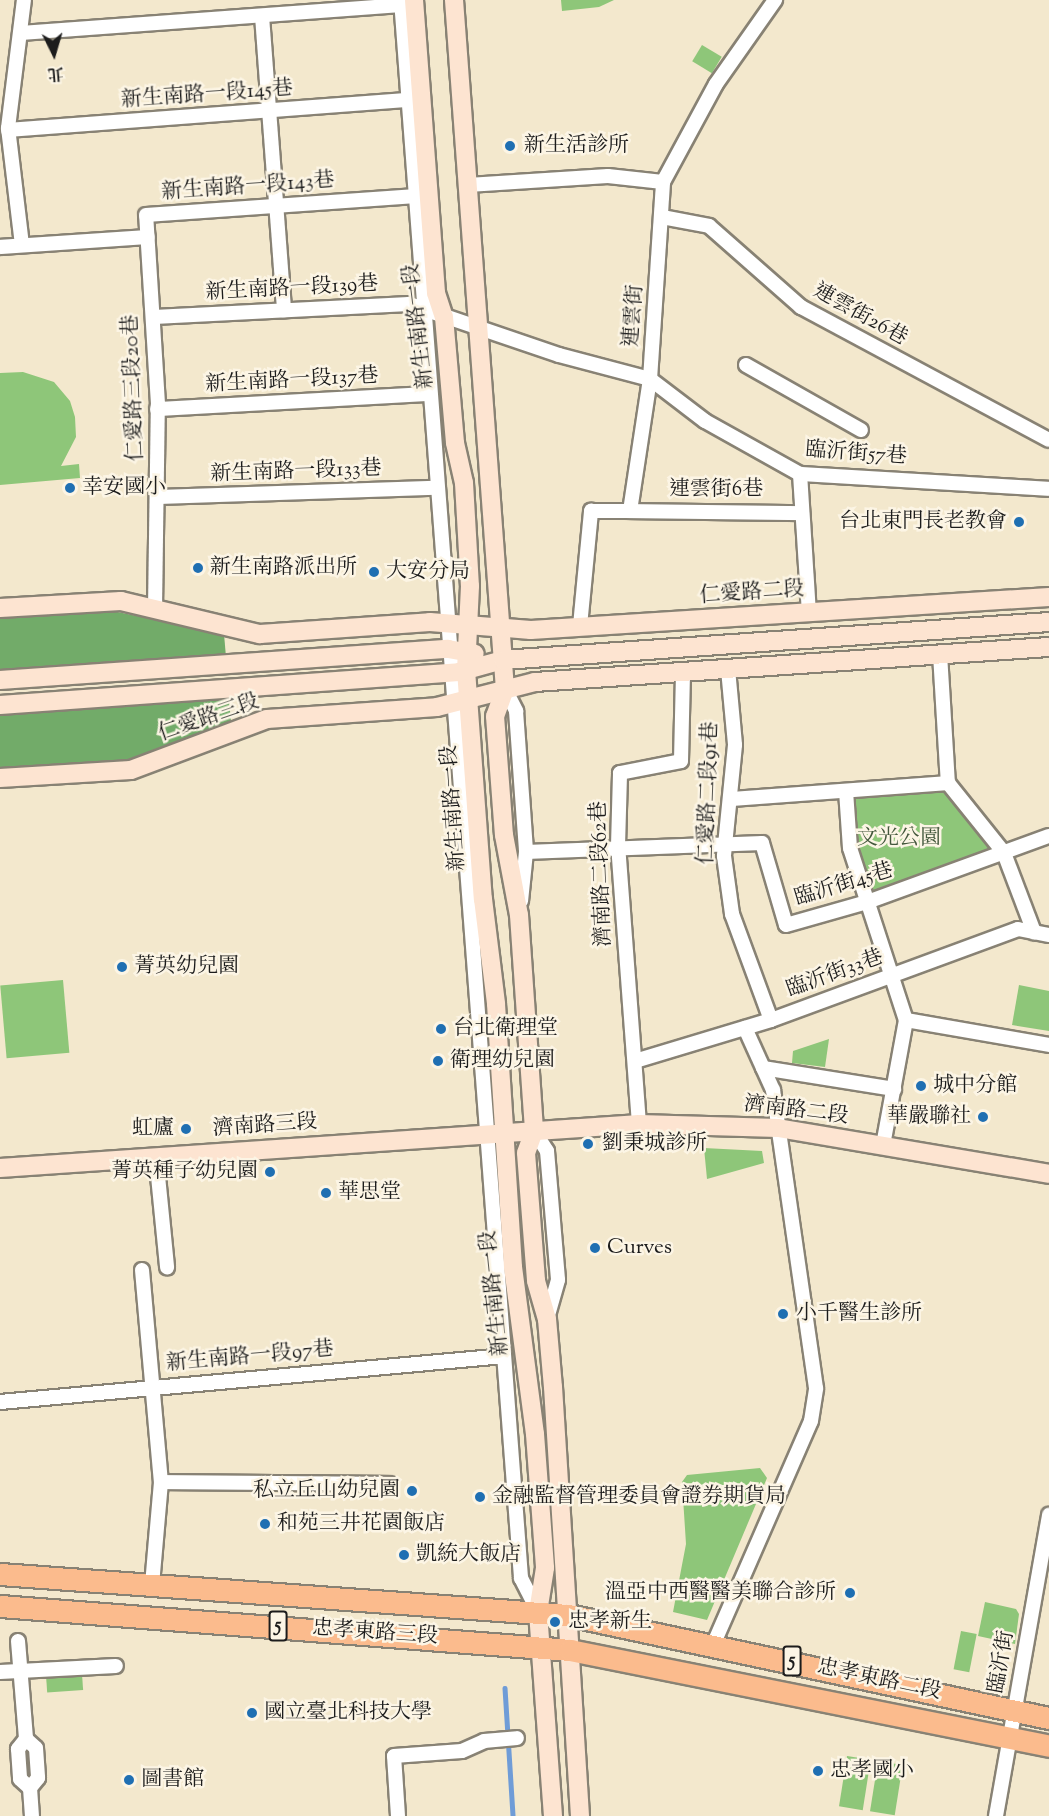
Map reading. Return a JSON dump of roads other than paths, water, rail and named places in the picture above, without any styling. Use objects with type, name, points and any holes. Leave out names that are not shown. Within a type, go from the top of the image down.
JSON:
[{"type":"main road","name":"新生南路一段","points":[[454,0],[505,689],[495,716],[504,835],[519,915],[534,1131],[526,1153],[536,1281],[547,1319],[580,1816]]},
{"type":"main road","name":"新生南路一段","points":[[405,2],[436,293],[433,313],[454,443],[464,483],[470,586],[457,624],[458,663],[495,994],[495,1134],[535,1434],[545,1568],[538,1612],[553,1816]]},
{"type":"main road","name":"仁愛路二段","points":[[457,624],[501,628],[580,627],[1049,597]]},
{"type":"main road","points":[[0,608],[121,601],[260,634],[457,624]]},
{"type":"main road","points":[[458,663],[1049,622]]},
{"type":"main road","points":[[505,689],[535,682],[1049,647]]},
{"type":"main road","name":"仁愛路三段","points":[[0,680],[458,663]]},
{"type":"main road","name":"仁愛路三段","points":[[0,705],[458,663]]},
{"type":"main road","name":"仁愛路三段","points":[[0,778],[130,770],[267,719],[461,701],[505,689]]},
{"type":"main road","name":"濟南路二段","points":[[534,1131],[639,1124],[778,1128],[1049,1174]]},
{"type":"main road","name":"濟南路三段","points":[[0,1168],[534,1131]]},
{"type":"main road","name":"忠孝東路三段","points":[[0,1574],[568,1615]]},
{"type":"main road","name":"忠孝東路三段","points":[[0,1606],[570,1650]]},
{"type":"main road","name":"忠孝東路二段","points":[[568,1615],[714,1643],[1049,1718]]},
{"type":"main road","name":"忠孝東路二段","points":[[570,1650],[1049,1746]]},
{"type":"street","points":[[22,245],[8,130],[24,0]]},
{"type":"street","name":"連雲街","points":[[630,511],[650,379],[663,182],[716,84],[775,0]]},
{"type":"street","points":[[21,33],[262,16],[405,2]]},
{"type":"street","name":"新生南路一段","points":[[405,2],[408,100],[416,196],[433,313],[429,394],[436,488],[457,624]]},
{"type":"street","points":[[262,16],[284,310]]},
{"type":"street","name":"新生南路一段145巷","points":[[8,130],[408,100]]},
{"type":"street","points":[[468,185],[608,176],[663,182]]},
{"type":"street","name":"新生南路一段143巷","points":[[148,237],[146,215],[416,196]]},
{"type":"street","name":"連雲街26巷","points":[[662,218],[709,226],[801,308],[1049,440]]},
{"type":"street","points":[[0,247],[148,237]]},
{"type":"street","name":"仁愛路三段20巷","points":[[148,237],[158,409],[155,609]]},
{"type":"street","name":"新生南路一段139巷","points":[[154,317],[410,304],[559,356],[650,379]]},
{"type":"street","points":[[746,365],[861,430]]},
{"type":"street","name":"臨沂街57巷","points":[[650,379],[705,422],[800,474],[1049,489]]},
{"type":"street","name":"新生南路一段137巷","points":[[158,409],[429,394]]},
{"type":"street","points":[[800,474],[809,612]]},
{"type":"street","name":"新生南路一段133巷","points":[[158,497],[436,488]]},
{"type":"street","points":[[580,627],[591,511],[630,511]]},
{"type":"street","name":"連雲街6巷","points":[[630,511],[802,513]]},
{"type":"street","points":[[940,654],[948,783],[1004,853],[1034,932]]},
{"type":"street","name":"仁愛路二段91巷","points":[[728,669],[735,745],[732,799],[724,856],[732,915],[771,1020]]},
{"type":"street","name":"濟南路二段62巷","points":[[639,1124],[618,846],[620,773],[681,761],[683,672]]},
{"type":"street","name":"新生南路一段","points":[[505,689],[516,711],[526,852],[519,915]]},
{"type":"street","points":[[732,799],[948,783]]},
{"type":"street","points":[[846,791],[850,848],[870,901],[906,1020],[884,1145]]},
{"type":"street","name":"臨沂街45巷","points":[[726,844],[762,843],[786,925],[870,901],[1049,836]]},
{"type":"street","points":[[526,852],[618,846],[726,844]]},
{"type":"street","name":"臨沂街33巷","points":[[634,1061],[771,1020],[1018,929],[1049,935]]},
{"type":"street","points":[[906,1020],[1049,1045]]},
{"type":"street","points":[[714,1643],[811,1421],[816,1388],[773,1090],[745,1028]]},
{"type":"street","points":[[763,1068],[894,1089]]},
{"type":"street","name":"新生南路一段","points":[[495,1134],[504,1356],[521,1578],[538,1612]]},
{"type":"street","points":[[156,1156],[167,1267]]},
{"type":"street","points":[[142,1270],[161,1482],[153,1584]]},
{"type":"street","name":"新生南路一段97巷","points":[[0,1402],[152,1386],[504,1356]]},
{"type":"street","points":[[161,1482],[390,1484]]},
{"type":"street","name":"臨沂街","points":[[996,1816],[1049,1515]]},
{"type":"street","points":[[18,1641],[26,1739],[18,1749],[20,1779],[30,1788],[32,1816]]},
{"type":"street","points":[[0,1672],[116,1666]]},
{"type":"street","points":[[398,1816],[394,1756],[462,1751],[484,1741],[511,1739]]},
{"type":"waterway","points":[[505,1688],[513,1816]]},
{"type":"place","name":"新生活診所","points":[[510,146]]},
{"type":"place","name":"幸安國小","points":[[70,488]]},
{"type":"place","name":"台北東門長老教會","points":[[1019,522]]},
{"type":"place","name":"新生南路派出所","points":[[198,568]]},
{"type":"place","name":"大安分局","points":[[374,572]]},
{"type":"place","name":"菁英幼兒園","points":[[122,967]]},
{"type":"place","name":"台北衛理堂","points":[[441,1029]]},
{"type":"place","name":"衛理幼兒園","points":[[438,1061]]},
{"type":"place","name":"城中分館","points":[[921,1086]]},
{"type":"place","name":"華嚴聯社","points":[[983,1117]]},
{"type":"place","name":"虹廬","points":[[186,1129]]},
{"type":"place","name":"劉秉城診所","points":[[588,1144]]},
{"type":"place","name":"菁英種子幼兒園","points":[[270,1172]]},
{"type":"place","name":"華思堂","points":[[326,1193]]},
{"type":"place","name":"Curves","points":[[595,1248]]},
{"type":"place","name":"小千醫生診所","points":[[783,1314]]},
{"type":"place","name":"私立丘山幼兒園","points":[[412,1491]]},
{"type":"place","name":"金融監督管理委員會證券期貨局","points":[[480,1497]]},
{"type":"place","name":"和苑三井花園飯店","points":[[265,1524]]},
{"type":"place","name":"凱統大飯店","points":[[404,1555]]},
{"type":"place","name":"溫亞中西醫醫美聯合診所","points":[[850,1593]]},
{"type":"place","name":"忠孝新生","points":[[555,1622]]},
{"type":"place","name":"國立臺北科技大學","points":[[252,1713]]},
{"type":"place","name":"忠孝國小","points":[[818,1771]]},
{"type":"place","name":"圖書館","points":[[129,1780]]},
{"type":"park label","name":"文光公園","points":[[899,839]]}]
